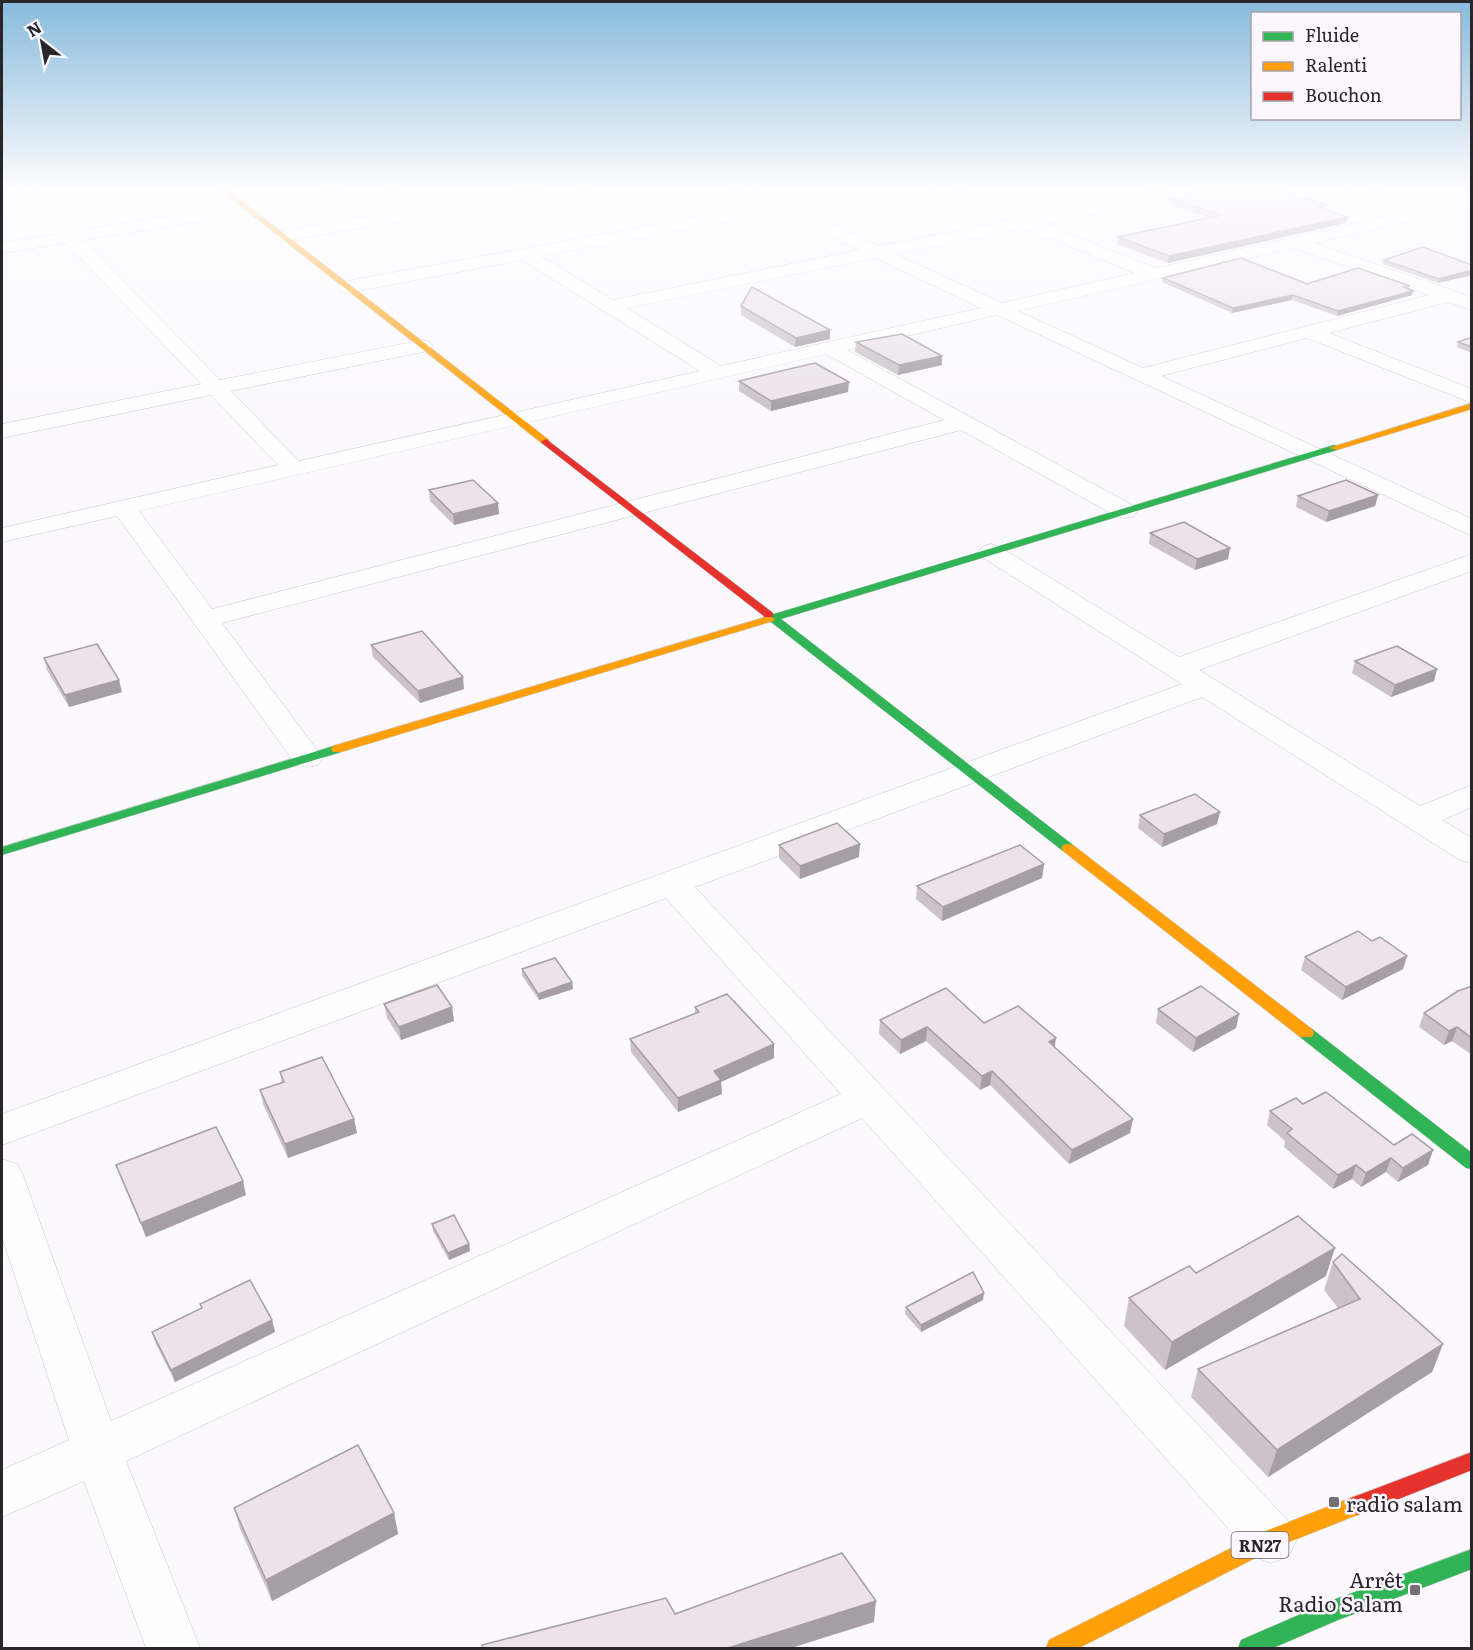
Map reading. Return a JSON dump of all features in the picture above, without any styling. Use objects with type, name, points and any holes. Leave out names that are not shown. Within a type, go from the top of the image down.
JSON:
[{"type":"street","points":[[95,263],[294,469]]},
{"type":"street","points":[[316,263],[1472,1163]]},
{"type":"street","points":[[346,287],[476,263]]},
{"type":"street","points":[[540,263],[718,373]]},
{"type":"street","points":[[610,306],[823,263]]},
{"type":"street","points":[[901,263],[1472,529]]},
{"type":"street","points":[[1126,263],[1154,274]]},
{"type":"street","points":[[2,535],[1202,263]]},
{"type":"street","points":[[1354,263],[1472,304]]},
{"type":"street","points":[[1142,375],[1448,296]]},
{"type":"street","points":[[1309,332],[1472,397]]},
{"type":"street","points":[[3,429],[423,346]]},
{"type":"street","points":[[829,348],[1125,511]]},
{"type":"street","points":[[2,850],[1472,406]]},
{"type":"street","points":[[205,619],[964,422]]},
{"type":"street","points":[[124,508],[307,758]]},
{"type":"street","points":[[991,552],[1472,853]]},
{"type":"street","points":[[2,1130],[970,772],[1190,677],[1472,562]]},
{"type":"street","points":[[1418,819],[1472,795]]},
{"type":"street","points":[[671,882],[1271,1539]]},
{"type":"street","points":[[2,1494],[868,1098]]},
{"type":"street","points":[[2,1175],[97,1450],[173,1648]]},
{"type":"street","name":"RN27","points":[[1057,1648],[1271,1539],[1472,1461]]},
{"type":"street","points":[[1249,1648],[1333,1611],[1472,1559]]},
{"type":"building","points":[[1222,263],[1254,263],[1307,284],[1358,268],[1410,286],[1404,287],[1413,291],[1338,311],[1293,295],[1233,308],[1163,278]]},
{"type":"building","points":[[1393,263],[1467,263],[1472,265],[1472,270],[1439,279]]},
{"type":"building","points":[[752,287],[830,330],[796,338],[741,306]]},
{"type":"building","points":[[902,334],[942,356],[899,365],[856,342]]},
{"type":"building","points":[[1472,337],[1472,347],[1458,342]]},
{"type":"building","points":[[815,363],[849,382],[771,401],[739,381]]},
{"type":"building","points":[[473,480],[498,503],[453,514],[429,490]]},
{"type":"building","points":[[1346,480],[1378,495],[1329,511],[1298,496]]},
{"type":"building","points":[[1184,522],[1230,548],[1197,559],[1150,533]]},
{"type":"building","points":[[422,631],[463,677],[418,691],[371,645]]},
{"type":"building","points":[[97,644],[119,680],[65,695],[44,658]]},
{"type":"building","points":[[1397,646],[1437,669],[1395,685],[1355,661]]},
{"type":"building","points":[[1195,794],[1220,812],[1164,834],[1140,815]]},
{"type":"building","points":[[837,823],[860,844],[800,866],[779,845]]},
{"type":"building","points":[[1020,845],[1044,864],[943,907],[917,886]]},
{"type":"building","points":[[1358,931],[1372,941],[1380,937],[1407,956],[1346,987],[1305,957]]},
{"type":"building","points":[[555,958],[572,982],[538,994],[522,969]]},
{"type":"building","points":[[437,985],[452,1007],[399,1027],[384,1004]]},
{"type":"building","points":[[1201,986],[1239,1014],[1196,1038],[1158,1009]]},
{"type":"building","points":[[1472,986],[1472,1038],[1457,1027],[1449,1031],[1424,1013],[1458,991]]},
{"type":"building","points":[[946,988],[984,1023],[1018,1006],[1056,1038],[1049,1042],[1133,1119],[1072,1150],[992,1071],[982,1076],[927,1027],[901,1040],[880,1020]]},
{"type":"building","points":[[727,994],[774,1044],[714,1071],[721,1080],[678,1098],[630,1039],[699,1012],[695,1007]]},
{"type":"building","points":[[322,1057],[354,1119],[285,1144],[260,1090],[284,1082],[280,1072]]},
{"type":"building","points":[[1326,1092],[1394,1145],[1412,1134],[1433,1150],[1403,1168],[1391,1158],[1366,1173],[1356,1165],[1338,1175],[1287,1133],[1292,1129],[1270,1111],[1296,1098],[1303,1104]]},
{"type":"building","points":[[216,1127],[243,1181],[141,1223],[116,1165]]},
{"type":"building","points":[[454,1215],[469,1244],[448,1253],[432,1224]]},
{"type":"building","points":[[1298,1216],[1335,1248],[1172,1342],[1129,1298],[1189,1266],[1196,1273]]},
{"type":"building","points":[[1342,1254],[1443,1344],[1277,1450],[1198,1369],[1360,1299],[1333,1262]]},
{"type":"building","points":[[973,1272],[984,1293],[921,1325],[906,1307]]},
{"type":"building","points":[[250,1280],[272,1320],[171,1370],[152,1332],[202,1308],[200,1304]]},
{"type":"building","points":[[358,1445],[394,1513],[266,1580],[234,1508]]},
{"type":"building","points":[[842,1553],[876,1601],[728,1648],[483,1648],[482,1645],[666,1598],[675,1614]]},
{"type":"traffic: fast","points":[[769,619],[1334,448]]},
{"type":"traffic: fast","points":[[769,615],[1068,848]]},
{"type":"traffic: fast","points":[[2,851],[337,749]]},
{"type":"traffic: fast","points":[[1306,1033],[1472,1163]]},
{"type":"traffic: fast","points":[[1249,1648],[1333,1611],[1472,1559]]},
{"type":"traffic: slow","points":[[317,263],[546,442]]},
{"type":"traffic: slow","points":[[1334,448],[1472,406]]},
{"type":"traffic: slow","points":[[337,749],[769,619]]},
{"type":"traffic: slow","points":[[1068,848],[1306,1033]]},
{"type":"traffic: slow","points":[[1057,1648],[1271,1539],[1358,1505]]},
{"type":"traffic: jam","points":[[546,442],[769,615]]},
{"type":"traffic: jam","points":[[1358,1505],[1472,1461]]},
{"type":"place","name":"radio salam","points":[[1334,1502]]},
{"type":"place","name":"Arrêt Radio Salam","points":[[1415,1590]]}]
